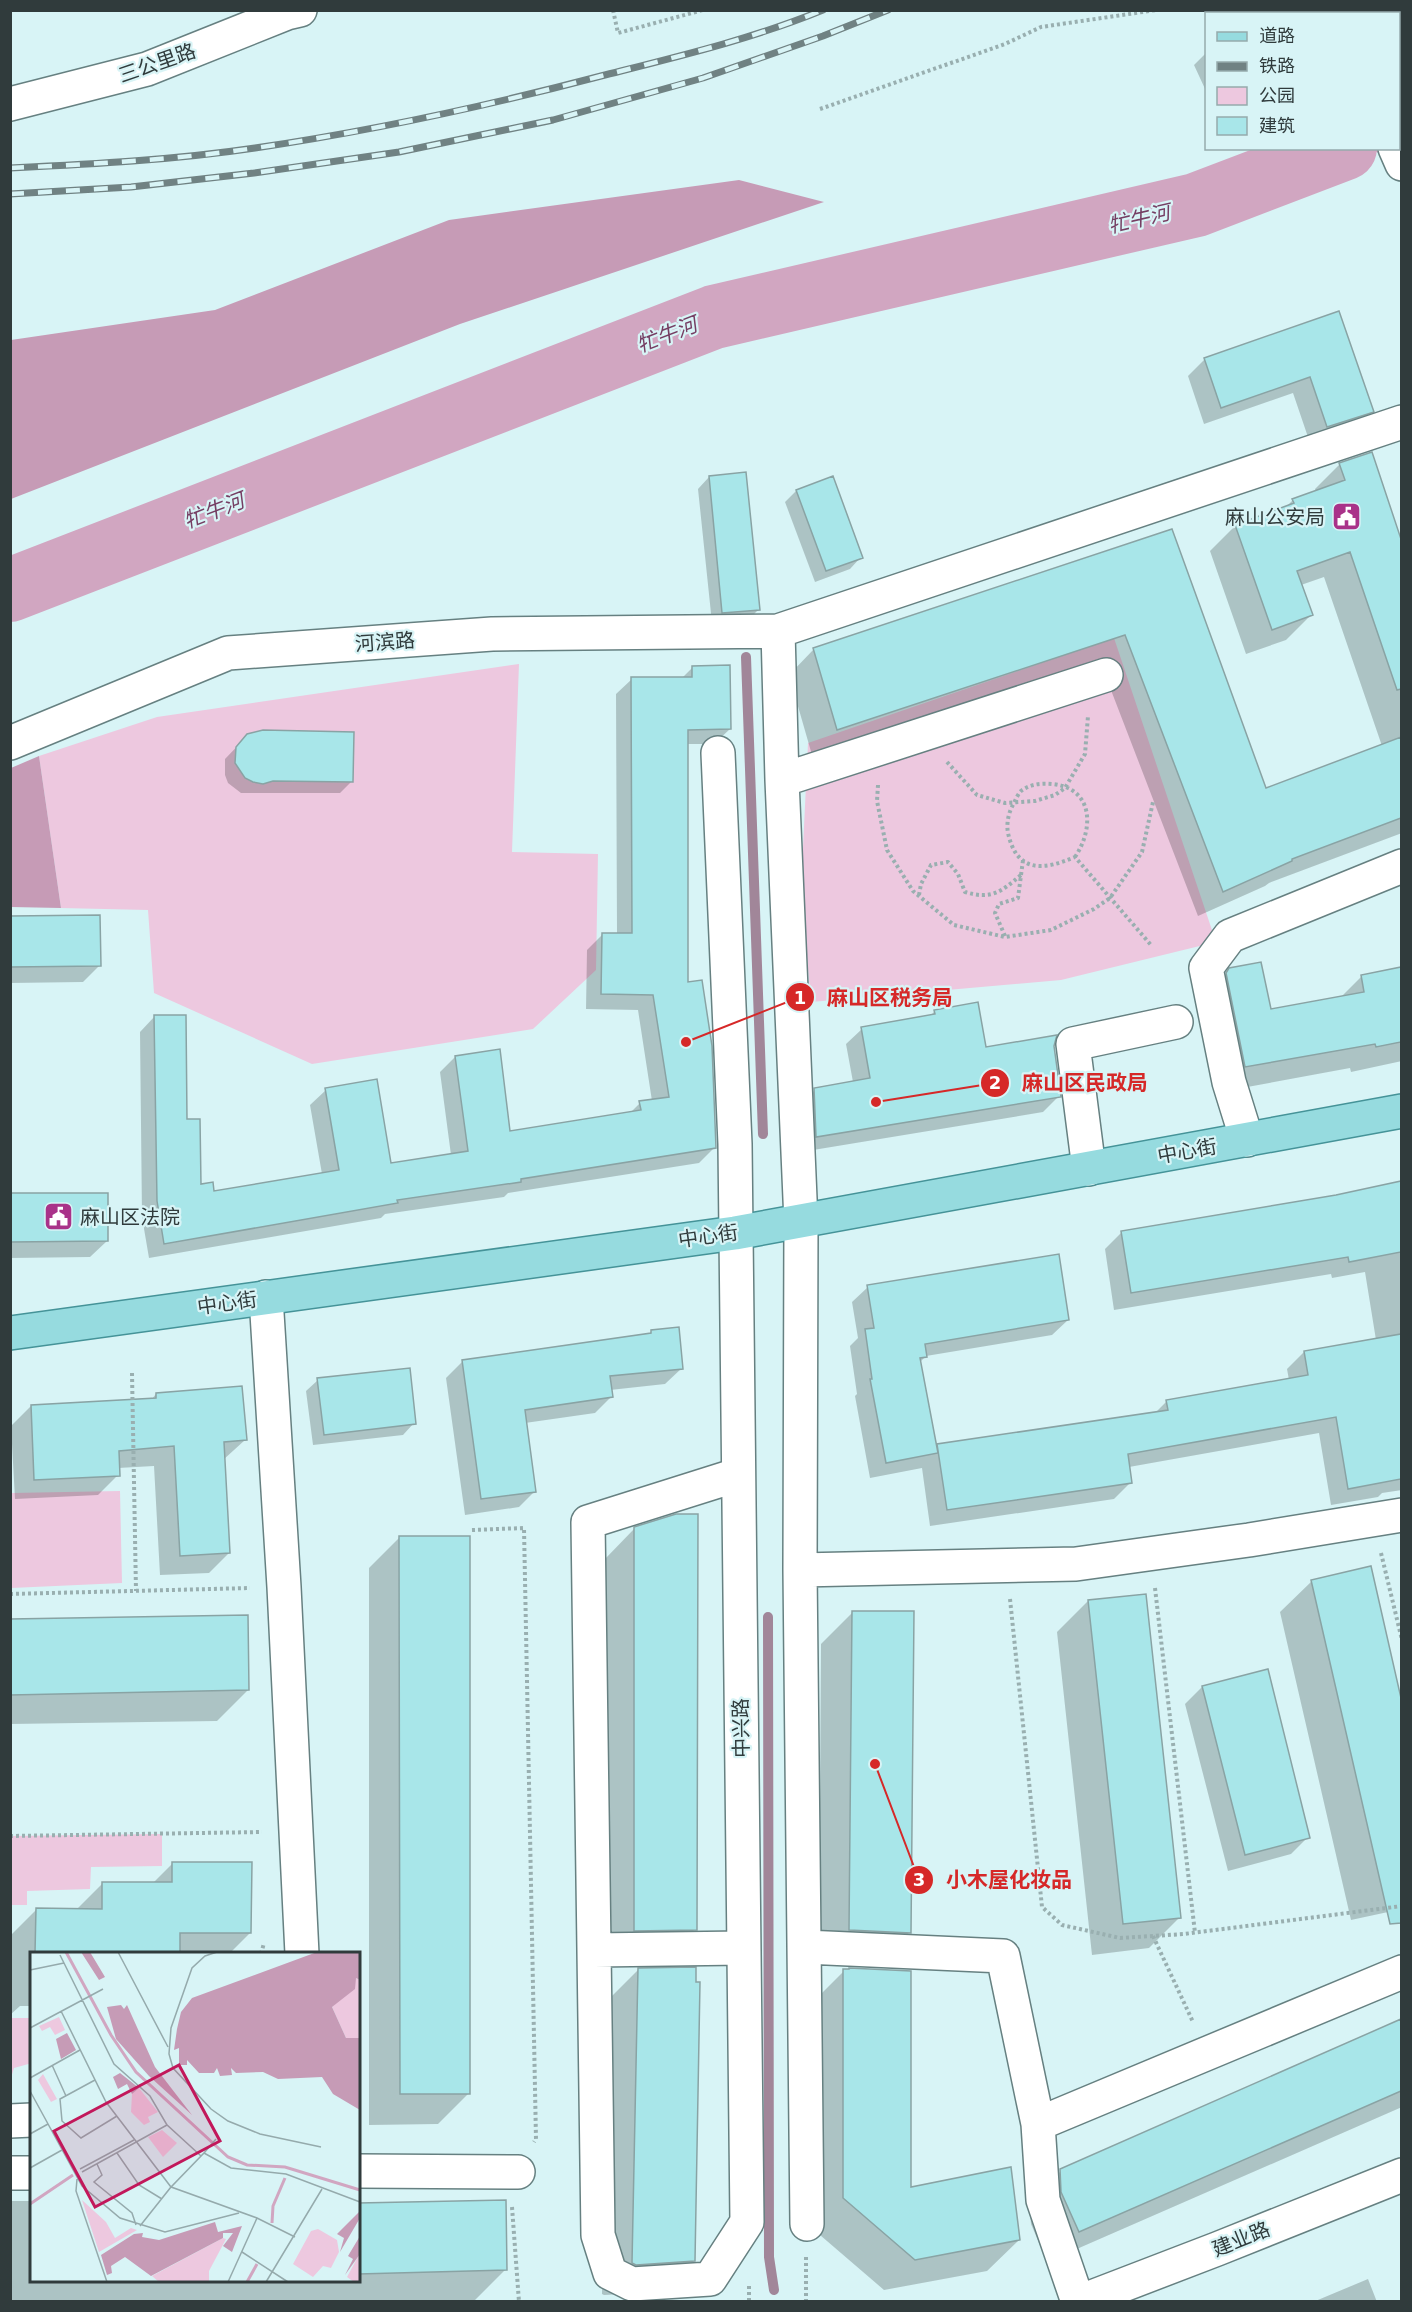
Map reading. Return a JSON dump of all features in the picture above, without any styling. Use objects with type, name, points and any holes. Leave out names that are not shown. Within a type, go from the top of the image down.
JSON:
[{"type":"main road","name":"中心街","points":[[10,1333],[735,1233],[1401,1111]]},
{"type":"street","name":"三公里路","points":[[10,104],[147,69],[287,13],[300,10]]},
{"type":"street","name":"河滨路","points":[[10,742],[228,653],[492,634],[777,631],[1401,422]]},
{"type":"street","points":[[777,631],[801,1222],[800,1570],[807,2224]]},
{"type":"street","points":[[782,780],[1092,680]]},
{"type":"street","name":"中兴路","points":[[594,1950],[598,2235],[610,2273],[632,2284],[710,2279],[747,2222],[735,1144],[718,753]]},
{"type":"street","points":[[1247,1140],[1229,1082],[1206,968],[1230,936],[1401,866]]},
{"type":"street","points":[[1089,1169],[1073,1044],[1176,1022]]},
{"type":"street","points":[[266,1297],[285,1587],[302,1952]]},
{"type":"street","points":[[737,1475],[588,1522],[594,1950],[743,1948]]},
{"type":"street","points":[[800,1570],[1076,1564],[1387,1517]]},
{"type":"street","points":[[805,1947],[1003,1956],[1038,2124],[1043,2200],[1079,2301]]},
{"type":"street","points":[[1038,2124],[1401,1972]]},
{"type":"street","points":[[10,2121],[30,2120]]},
{"type":"street","points":[[360,2171],[514,2172]]},
{"type":"street","points":[[10,2173],[30,2173]]},
{"type":"street","name":"建业路","points":[[1079,2301],[1217,2249],[1401,2175]]},
{"type":"path","points":[[613,10],[618,33],[703,10]]},
{"type":"path","points":[[820,109],[1005,44],[1041,27],[1156,10]]},
{"type":"path","points":[[936,730],[948,765],[977,795],[1005,803],[1035,801],[1055,795],[1065,788],[1085,754],[1092,680]]},
{"type":"path","points":[[880,749],[877,801],[886,850],[913,891],[954,925],[1005,937],[1052,930],[1094,909],[1110,898],[1142,852],[1153,802]]},
{"type":"path","points":[[1039,783],[1065,788],[1073,790],[1083,801],[1088,817],[1086,836],[1075,857],[1054,866],[1035,867],[1019,858],[1011,845],[1007,828],[1010,809],[1021,791],[1039,783]]},
{"type":"path","points":[[1075,857],[1151,945]]},
{"type":"path","points":[[1005,937],[995,913],[999,904],[1018,898],[1023,860]]},
{"type":"path","points":[[919,895],[921,884],[931,865],[948,862],[958,874],[965,892],[982,897],[1003,891],[1021,875]]},
{"type":"path","points":[[132,1373],[136,1591]]},
{"type":"path","points":[[1387,1517],[1401,1640]]},
{"type":"path","points":[[472,1530],[524,1528],[536,2139],[514,2172],[519,2301]]},
{"type":"path","points":[[1152,1554],[1195,1933]]},
{"type":"path","points":[[1007,1566],[1042,1907],[1062,1925],[1120,1938],[1195,1933],[1401,1906]]},
{"type":"path","points":[[10,1594],[285,1587]]},
{"type":"path","points":[[10,1836],[262,1832]]},
{"type":"path","points":[[1153,1936],[1196,2027]]},
{"type":"path","points":[[806,2301],[807,2224]]},
{"type":"green space","points":[[1114,638],[1216,942],[1061,980],[811,1002],[801,890],[808,743]]},
{"type":"green space","points":[[519,664],[512,852],[598,854],[596,970],[533,1029],[312,1064],[154,993],[148,910],[61,908],[39,756],[157,717]]},
{"type":"green space","points":[[120,1491],[122,1583],[11,1588],[11,1493]]},
{"type":"green space","points":[[162,1834],[162,1866],[91,1867],[90,1889],[27,1891],[27,1905],[11,1905],[11,1836]]},
{"type":"green space","points":[[11,2018],[30,2018],[30,2064],[14,2068],[11,2078]]},
{"type":"shaded area","points":[[739,180],[824,202],[460,324],[11,499],[11,340],[215,310],[449,220]]},
{"type":"shaded area","points":[[39,756],[61,908],[11,907],[11,768]]},
{"type":"building","points":[[1339,311],[1374,412],[1327,427],[1310,377],[1221,408],[1204,358]]},
{"type":"building","points":[[1372,452],[1401,539],[1401,689],[1397,690],[1350,552],[1297,571],[1313,615],[1272,630],[1235,525],[1294,503],[1292,499],[1345,480],[1339,463]]},
{"type":"building","points":[[746,472],[760,610],[722,613],[709,476]]},
{"type":"building","points":[[833,476],[863,558],[826,571],[796,490]]},
{"type":"building","points":[[1172,529],[1266,788],[1401,737],[1401,818],[1292,859],[1292,861],[1223,892],[1125,635],[837,730],[813,648]]},
{"type":"building","points":[[730,665],[731,729],[688,730],[688,982],[702,980],[712,1046],[716,1148],[521,1179],[521,1182],[397,1200],[398,1203],[164,1244],[157,1201],[154,1015],[186,1015],[187,1119],[200,1119],[201,1184],[213,1182],[214,1191],[339,1170],[325,1088],[377,1079],[391,1163],[468,1151],[455,1056],[500,1049],[510,1131],[641,1110],[639,1101],[669,1097],[653,995],[601,994],[602,933],[632,933],[631,677],[692,677],[692,666]]},
{"type":"building","points":[[263,730],[354,732],[353,782],[273,781],[263,784],[245,778],[235,763],[236,747],[247,734]]},
{"type":"building","points":[[100,915],[101,966],[10,967],[10,916]]},
{"type":"building","points":[[1261,962],[1271,1009],[1364,992],[1361,975],[1401,967],[1401,1042],[1376,1047],[1375,1044],[1245,1067],[1226,973],[1229,968]]},
{"type":"building","points":[[978,1002],[986,1047],[1057,1035],[1054,1046],[1061,1097],[816,1137],[814,1088],[870,1078],[861,1027],[935,1014],[934,1010]]},
{"type":"building","points":[[1401,1181],[1401,1252],[1349,1262],[1348,1257],[1131,1293],[1121,1231],[1336,1195]]},
{"type":"building","name":"麻山区法院","points":[[10,1193],[108,1193],[108,1241],[10,1242]]},
{"type":"building","points":[[1059,1254],[1069,1320],[925,1344],[927,1357],[920,1358],[938,1453],[886,1463],[870,1379],[872,1379],[865,1329],[874,1328],[867,1285]]},
{"type":"building","points":[[679,1327],[683,1369],[610,1376],[613,1397],[525,1410],[536,1492],[481,1499],[462,1360]]},
{"type":"building","points":[[1401,1334],[1401,1479],[1348,1489],[1336,1417],[1128,1454],[1132,1483],[947,1510],[937,1444],[1168,1410],[1166,1400],[1308,1375],[1304,1351]]},
{"type":"building","points":[[410,1368],[416,1424],[324,1435],[317,1378]]},
{"type":"building","points":[[242,1386],[247,1440],[224,1442],[230,1553],[180,1556],[174,1446],[119,1451],[120,1476],[34,1480],[31,1405],[156,1398],[156,1393]]},
{"type":"building","points":[[676,1514],[698,1514],[697,1930],[634,1931],[634,1527]]},
{"type":"building","points":[[399,1536],[470,1536],[470,2094],[400,2094]]},
{"type":"building","points":[[1371,1566],[1401,1698],[1401,1923],[1390,1924],[1311,1580]]},
{"type":"building","points":[[1146,1594],[1181,1918],[1123,1924],[1088,1600]]},
{"type":"building","points":[[852,1611],[914,1611],[911,1933],[849,1930]]},
{"type":"building","points":[[248,1615],[249,1690],[10,1695],[10,1619]]},
{"type":"building","points":[[1268,1669],[1310,1838],[1245,1855],[1202,1686]]},
{"type":"building","points":[[172,1862],[252,1862],[251,1933],[180,1933],[180,1952],[35,1952],[36,1908],[102,1909],[102,1882],[172,1882]]},
{"type":"building","points":[[696,1967],[696,1982],[700,1982],[695,2261],[636,2265],[632,2263],[638,1968]]},
{"type":"building","points":[[843,1969],[911,1971],[911,2187],[1011,2167],[1020,2240],[915,2260],[843,2198]]},
{"type":"building","points":[[1401,2019],[1401,2091],[1079,2232],[1061,2192],[1060,2169]]},
{"type":"building","points":[[506,2200],[507,2270],[360,2274],[360,2203]]},
{"type":"waterway","name":"牤牛河","points":[[10,590],[714,317],[1196,205],[1340,150]]},
{"type":"waterway","points":[[746,657],[763,1134]]},
{"type":"waterway","points":[[768,1617],[769,2257],[774,2290]]},
{"type":"railway","points":[[10,168],[194,156],[385,126],[515,98],[685,54],[741,39],[823,10]]},
{"type":"railway","points":[[10,194],[131,187],[254,173],[399,152],[553,120],[703,78],[823,36],[888,10]]},
{"type":"place","name":"麻山公安局","points":[[1346,517]]},
{"type":"place","name":"麻山区税务局","points":[[686,1042]]},
{"type":"place","name":"麻山区民政局","points":[[876,1102]]},
{"type":"place","name":"麻山区法院","points":[[59,1217]]},
{"type":"place","name":"小木屋化妆品","points":[[875,1764]]}]
